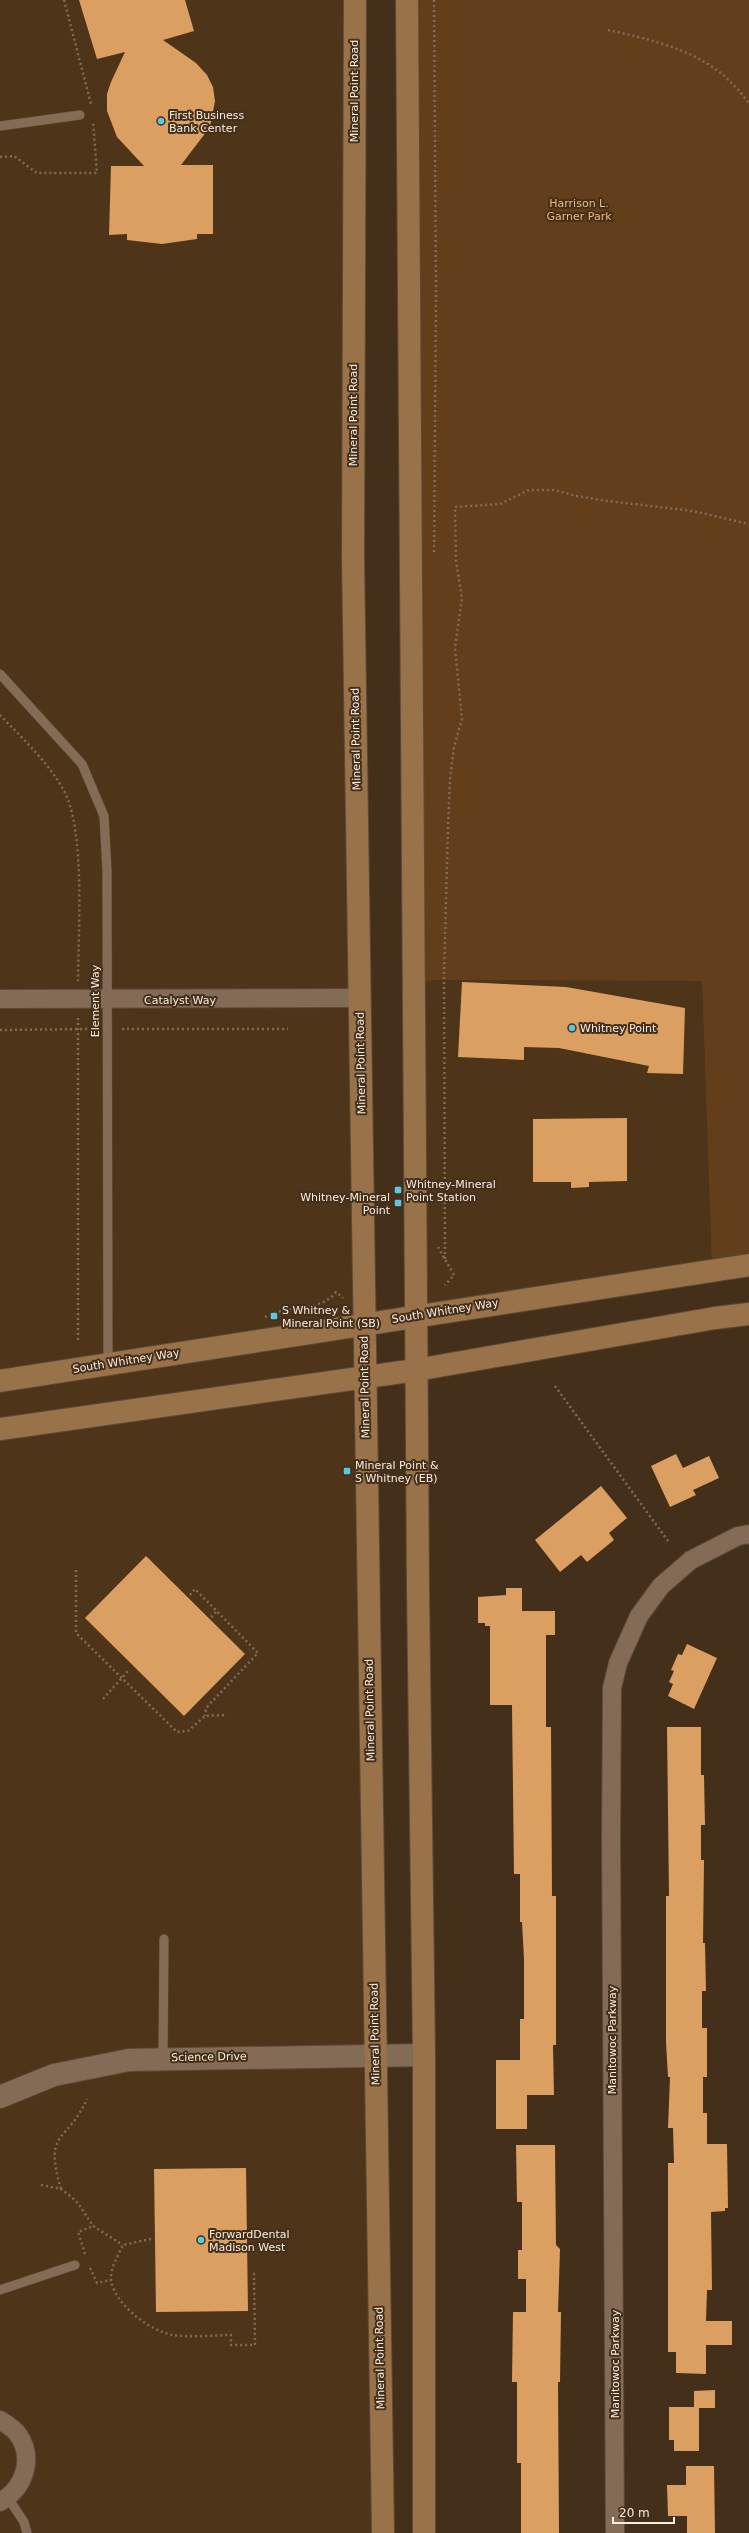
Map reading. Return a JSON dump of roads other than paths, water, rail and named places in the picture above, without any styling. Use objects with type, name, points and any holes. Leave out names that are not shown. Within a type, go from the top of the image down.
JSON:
[{"type":"main road","name":"Mineral Point Road","points":[[354,0],[353,558],[382,2533]]},
{"type":"main road","points":[[407,0],[416,1370],[424,2055],[424,2533]]},
{"type":"main road","name":"South Whitney Way","points":[[0,1381],[416,1315],[749,1265]]},
{"type":"main road","points":[[0,1429],[416,1370],[715,1318],[749,1314]]},
{"type":"street","name":"Catalyst Way","points":[[0,999],[107,1000],[360,998]]},
{"type":"street","name":"Manitowoc Parkway","points":[[615,2533],[611,1846],[612,1688],[618,1663],[638,1616],[661,1586],[691,1560],[738,1536],[749,1534]]},
{"type":"street","name":"Science Drive","points":[[0,2097],[54,2075],[129,2060],[163,2058],[424,2055]]},
{"type":"street","points":[[0,2420],[16,2432],[25,2446],[27,2465],[21,2484],[4,2500]]},
{"type":"lane","points":[[0,126],[80,115]]},
{"type":"lane","name":"Element Way","points":[[0,674],[82,764],[104,816],[108,871],[108,1364]]},
{"type":"lane","points":[[163,2058],[164,1939]]},
{"type":"lane","points":[[0,2290],[75,2265]]},
{"type":"lane","points":[[4,2500],[24,2522],[27,2533]]},
{"type":"place","name":"First Business Bank Center","points":[[161,121]]},
{"type":"place","name":"Whitney Point","points":[[572,1028]]},
{"type":"place","name":"Whitney-Mineral Point Station","points":[[398,1190]]},
{"type":"place","name":"Whitney-Mineral Point","points":[[398,1203]]},
{"type":"place","name":"S Whitney & Mineral Point (SB)","points":[[274,1316]]},
{"type":"place","name":"Mineral Point & S Whitney (EB)","points":[[347,1471]]},
{"type":"place","name":"ForwardDental Madison West","points":[[201,2240]]},
{"type":"park label","name":"Harrison L. Garner Park","points":[[579,209]]}]
